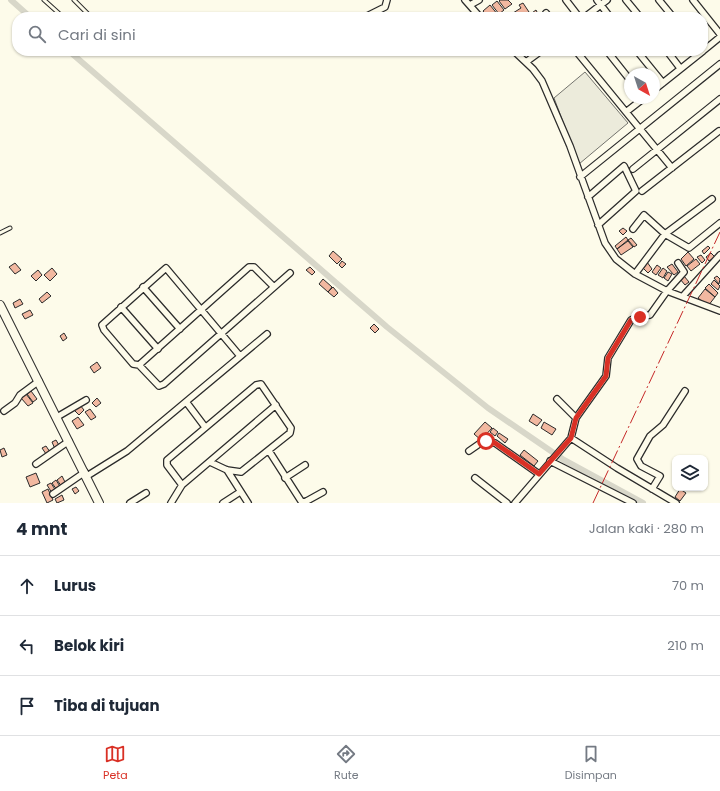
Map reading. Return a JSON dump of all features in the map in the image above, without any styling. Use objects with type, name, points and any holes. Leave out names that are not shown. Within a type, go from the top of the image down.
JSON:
[{"type":"street","points":[[375,12],[385,7],[387,0]]},
{"type":"street","points":[[465,0],[476,12]]},
{"type":"street","points":[[470,5],[479,0]]},
{"type":"street","points":[[566,0],[575,12]]},
{"type":"street","points":[[596,0],[606,12]]},
{"type":"street","points":[[592,12],[607,0]]},
{"type":"street","points":[[626,0],[636,12]]},
{"type":"street","points":[[659,0],[669,12]]},
{"type":"street","points":[[693,0],[703,12]]},
{"type":"street","points":[[708,19],[720,34]]},
{"type":"street","points":[[708,46],[720,37]]},
{"type":"street","points":[[519,56],[538,76],[547,91],[570,146],[605,243],[616,259],[635,274],[667,291],[720,311]]},
{"type":"street","points":[[526,62],[534,56]]},
{"type":"street","points":[[580,56],[672,168]]},
{"type":"street","points":[[611,56],[624,72]]},
{"type":"street","points":[[642,56],[663,83]]},
{"type":"street","points":[[671,56],[680,68]]},
{"type":"street","points":[[660,85],[696,56]]},
{"type":"street","points":[[580,177],[720,64]]},
{"type":"street","points":[[633,169],[720,99]]},
{"type":"street","points":[[626,112],[636,104]]},
{"type":"street","points":[[642,191],[719,131]]},
{"type":"street","points":[[588,197],[624,166],[636,191],[598,225]]},
{"type":"street","points":[[635,274],[665,234],[712,199]]},
{"type":"street","points":[[633,229],[644,214],[665,234],[689,248],[720,224]]},
{"type":"street","points":[[683,296],[720,255]]},
{"type":"street","points":[[515,503],[571,438],[576,418],[606,376],[608,358],[631,320],[636,317],[650,315],[667,291],[684,271],[678,263]]},
{"type":"street","points":[[139,365],[249,267],[254,267],[274,287]]},
{"type":"street","points":[[240,356],[220,333],[167,268],[143,287],[103,324],[103,328],[133,364],[139,365],[159,386],[164,384],[220,333],[290,273]]},
{"type":"street","points":[[143,287],[180,329]]},
{"type":"street","points":[[0,305],[100,503]]},
{"type":"street","points":[[121,307],[158,349]]},
{"type":"street","points":[[53,494],[127,451],[187,403],[266,334]]},
{"type":"street","points":[[4,411],[15,403],[20,395],[39,381]]},
{"type":"street","points":[[182,485],[167,465],[166,461],[257,384],[262,385],[291,431],[269,451],[241,472],[227,470],[210,462]]},
{"type":"street","points":[[652,489],[660,476],[641,466],[637,459],[650,436],[663,425],[684,391]]},
{"type":"street","points":[[557,399],[576,418]]},
{"type":"street","points":[[57,417],[86,400]]},
{"type":"street","points":[[187,403],[205,427]]},
{"type":"street","points":[[171,503],[182,485],[276,405]]},
{"type":"street","points":[[571,438],[676,503]]},
{"type":"street","points":[[36,464],[69,441]]},
{"type":"street","points":[[469,451],[482,442],[495,443],[539,474]]},
{"type":"street","points":[[269,451],[302,502],[305,502],[323,492]]},
{"type":"street","points":[[552,459],[633,503]]},
{"type":"street","points":[[286,478],[305,465]]},
{"type":"street","points":[[227,470],[248,503]]},
{"type":"street","points":[[475,478],[507,503]]},
{"type":"street","points":[[223,503],[240,492]]},
{"type":"street","points":[[130,503],[146,493]]},
{"type":"lane","points":[[44,0],[57,12]]},
{"type":"lane","points":[[74,0],[85,12]]},
{"type":"lane","points":[[0,233],[10,228]]},
{"type":"shaded area","points":[[585,72],[628,123],[579,164],[554,98]]},
{"type":"building","points":[[508,0],[512,4],[505,9],[499,1]]},
{"type":"building","points":[[497,1],[504,10],[497,12],[492,5]]},
{"type":"building","points":[[523,3],[529,12],[515,12],[521,8],[519,5]]},
{"type":"building","points":[[490,5],[496,12],[484,12],[483,11]]},
{"type":"building","points":[[623,228],[627,231],[623,235],[619,231]]},
{"type":"building","points":[[626,237],[628,240],[617,249],[615,246]]},
{"type":"building","points":[[631,238],[637,245],[634,247],[628,240]]},
{"type":"building","points":[[628,241],[633,247],[621,255],[617,249]]},
{"type":"building","points":[[708,246],[710,248],[704,254],[702,251]]},
{"type":"building","points":[[333,251],[342,259],[337,264],[329,256]]},
{"type":"building","points":[[688,252],[694,259],[686,266],[681,259]]},
{"type":"building","points":[[711,253],[715,257],[709,261],[706,257]]},
{"type":"building","points":[[701,255],[705,260],[702,263],[697,257]]},
{"type":"building","points":[[696,259],[700,264],[691,271],[687,266]]},
{"type":"building","points":[[342,261],[346,264],[342,268],[339,265]]},
{"type":"building","points":[[647,262],[652,269],[648,273],[642,267]]},
{"type":"building","points":[[15,263],[21,270],[15,274],[9,267]]},
{"type":"building","points":[[672,264],[678,272],[674,275],[667,267]]},
{"type":"building","points":[[657,265],[661,268],[656,275],[652,272]]},
{"type":"building","points":[[310,267],[315,272],[312,275],[306,270]]},
{"type":"building","points":[[52,268],[57,274],[50,281],[44,275]]},
{"type":"building","points":[[663,268],[667,271],[663,278],[658,275]]},
{"type":"building","points":[[38,270],[42,275],[36,281],[31,276]]},
{"type":"building","points":[[668,272],[672,274],[668,281],[664,278]]},
{"type":"building","points":[[684,276],[689,282],[685,285],[680,279]]},
{"type":"building","points":[[717,276],[720,279],[719,284],[714,278]]},
{"type":"building","points":[[323,279],[332,287],[328,292],[319,284]]},
{"type":"building","points":[[714,280],[720,286],[718,290],[711,284]]},
{"type":"building","points":[[709,284],[718,293],[715,297],[705,288]]},
{"type":"building","points":[[333,287],[338,293],[334,297],[328,292]]},
{"type":"building","points":[[705,289],[715,297],[708,306],[698,298]]},
{"type":"building","points":[[47,292],[51,296],[42,303],[39,299]]},
{"type":"building","points":[[20,299],[23,304],[15,308],[13,303]]},
{"type":"building","points":[[30,310],[33,315],[25,319],[22,314]]},
{"type":"building","points":[[374,324],[379,329],[375,333],[370,328]]},
{"type":"building","points":[[64,333],[67,338],[63,341],[60,336]]},
{"type":"building","points":[[97,362],[101,368],[94,373],[90,367]]},
{"type":"building","points":[[31,391],[37,399],[33,402],[27,394]]},
{"type":"building","points":[[26,394],[33,403],[28,406],[21,398]]},
{"type":"building","points":[[97,398],[101,403],[96,407],[92,403]]},
{"type":"building","points":[[80,405],[84,410],[79,415],[74,410]]},
{"type":"building","points":[[90,409],[96,417],[91,420],[85,412]]},
{"type":"building","points":[[533,414],[542,420],[537,426],[529,421]]},
{"type":"building","points":[[78,417],[84,425],[77,429],[72,421]]},
{"type":"building","points":[[485,422],[492,428],[481,440],[474,434]]},
{"type":"building","points":[[544,422],[556,429],[552,435],[541,428]]},
{"type":"building","points":[[493,428],[498,432],[495,436],[490,432]]},
{"type":"building","points":[[499,433],[508,439],[505,443],[497,436]]},
{"type":"building","points":[[56,440],[60,447],[55,449],[52,442]]},
{"type":"building","points":[[46,446],[50,452],[46,454],[42,448]]},
{"type":"building","points":[[4,448],[7,455],[2,457],[0,450]]},
{"type":"building","points":[[524,450],[538,461],[534,466],[520,455]]},
{"type":"building","points":[[36,473],[40,483],[30,487],[26,477]]},
{"type":"building","points":[[62,476],[66,484],[62,487],[57,480]]},
{"type":"building","points":[[56,480],[61,488],[57,490],[52,483]]},
{"type":"building","points":[[51,483],[56,491],[52,493],[47,485]]},
{"type":"building","points":[[76,487],[79,491],[75,494],[72,489]]},
{"type":"building","points":[[48,489],[53,500],[47,503],[42,492]]},
{"type":"building","points":[[679,491],[686,493],[680,501],[675,497]]},
{"type":"building","points":[[62,495],[64,500],[57,503],[55,499]]},
{"type":"waterway","points":[[11,0],[24,12]]},
{"type":"waterway","points":[[75,56],[387,327],[488,408],[564,460],[643,503]]},
{"type":"power","points":[[593,503],[720,232]]},
{"type":"route","points":[[486,441],[495,443],[539,474],[571,438],[576,418],[607,374],[608,358],[631,320],[636,317],[640,317]]}]
